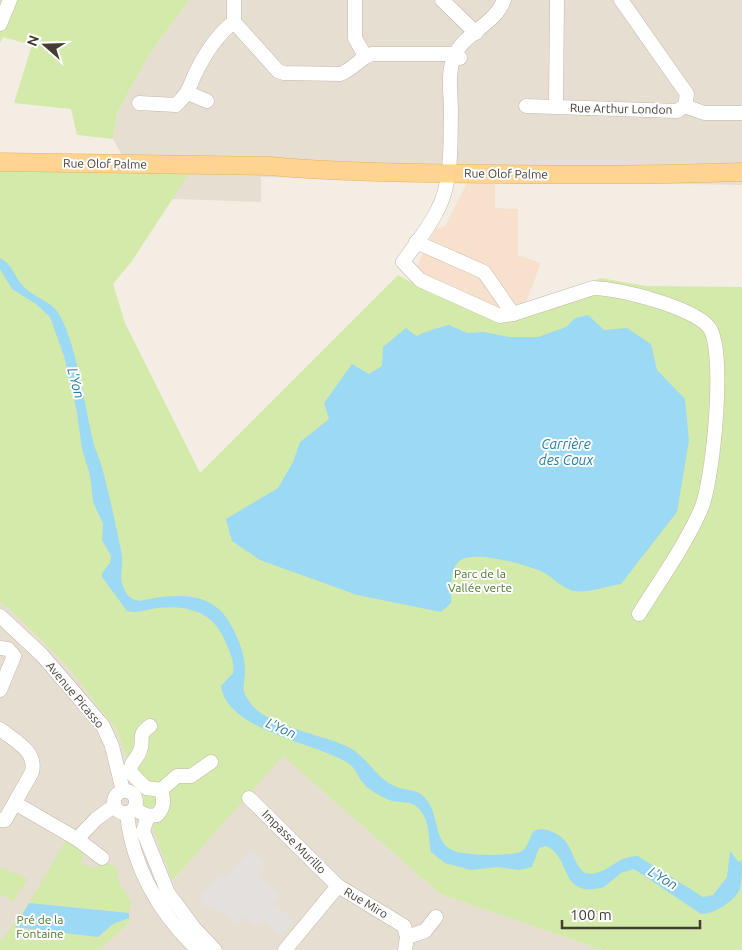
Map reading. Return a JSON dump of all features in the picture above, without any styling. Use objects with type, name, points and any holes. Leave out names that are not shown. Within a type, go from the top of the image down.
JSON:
[{"type":"main road","name":"Rue Olof Palme","points":[[0,162],[270,166],[308,163],[449,169],[661,168],[742,172]]},
{"type":"street","points":[[0,24],[10,0]]},
{"type":"street","points":[[234,0],[234,22],[278,71],[284,73],[340,74],[347,72],[365,56],[458,56]]},
{"type":"street","points":[[355,0],[355,38],[365,56]]},
{"type":"street","points":[[442,0],[476,33]]},
{"type":"street","points":[[504,0],[497,14],[465,41],[448,75],[450,90],[449,169],[437,213],[403,262],[420,280],[500,316],[513,314],[593,288],[638,295],[692,315],[709,326],[717,353],[717,410],[707,489],[702,508],[690,531],[639,614]]},
{"type":"street","points":[[556,106],[557,0]]},
{"type":"street","points":[[621,0],[687,94],[685,106],[704,113],[742,114]]},
{"type":"street","points":[[139,103],[176,105],[188,93],[197,71],[224,29],[234,22]]},
{"type":"street","points":[[188,93],[207,101]]},
{"type":"street","name":"Rue Arthur London","points":[[526,106],[677,111],[685,106]]},
{"type":"street","points":[[416,242],[484,272],[513,314]]},
{"type":"street","name":"Avenue Picasso","points":[[0,616],[42,655],[103,726],[112,746],[123,791]]},
{"type":"street","points":[[0,648],[8,649],[13,654],[12,664],[0,690]]},
{"type":"street","points":[[150,726],[142,732],[140,750],[132,760],[131,773],[146,788],[161,790],[177,776],[191,776],[211,762]]},
{"type":"street","points":[[0,729],[30,752],[33,759],[32,772],[5,820],[0,820]]},
{"type":"street","points":[[161,790],[164,801],[163,808],[157,815],[148,816],[131,811],[118,811],[114,806],[115,796],[123,791],[132,793],[136,798],[131,811],[142,872],[172,924],[198,950]]},
{"type":"street","name":"Impasse Murillo","points":[[250,798],[338,886]]},
{"type":"street","points":[[15,803],[77,839],[102,858]]},
{"type":"street","points":[[77,839],[96,819],[114,806]]},
{"type":"street","points":[[148,816],[143,831],[168,893],[194,928],[215,950]]},
{"type":"street","name":"Rue Miro","points":[[285,950],[338,886],[404,926],[406,943]]},
{"type":"street","points":[[406,943],[425,931],[436,917]]},
{"type":"shaded area","points":[[189,0],[742,0],[742,185],[261,177],[261,202],[145,198],[113,139],[117,113],[149,55]]},
{"type":"shaded area","points":[[467,183],[495,184],[495,208],[518,209],[518,255],[541,263],[526,302],[504,311],[420,274],[416,268],[435,229],[445,226]]},
{"type":"shaded area","points":[[0,603],[9,609],[66,665],[116,729],[172,881],[283,755],[440,894],[602,950],[0,950]]},
{"type":"shaded area","points":[[250,850],[267,863],[258,875],[281,894],[274,903],[294,921],[281,936],[261,920],[256,926],[244,916],[237,925],[213,906],[209,909],[203,905],[199,895],[220,873],[225,877]]},
{"type":"green space","points":[[0,0],[189,0],[149,55],[117,113],[113,139],[77,135],[71,109],[14,103],[32,45],[3,37],[0,43]]},
{"type":"green space","name":"Parc de la Vallée verte","points":[[0,170],[190,172],[132,261],[113,284],[125,323],[200,473],[398,275],[434,295],[499,321],[600,278],[646,286],[742,287],[742,950],[602,950],[440,894],[283,756],[172,881],[116,729],[66,665],[9,609],[0,603]]},
{"type":"green space","name":"Pré de la Fontaine","points":[[66,840],[85,850],[81,863],[95,869],[104,860],[116,867],[119,883],[132,902],[129,913],[130,922],[99,950],[0,950],[0,942],[29,903]]},
{"type":"green space","points":[[0,867],[28,879],[13,901],[0,894]]},
{"type":"water","name":"L'Yon","points":[[0,258],[8,264],[27,290],[57,311],[69,337],[79,372],[93,441],[112,507],[122,555],[122,581],[126,592],[131,598],[138,601],[172,596],[198,598],[214,605],[221,611],[234,631],[241,648],[245,664],[245,695],[260,712],[282,724],[346,746],[359,754],[380,776],[392,785],[422,795],[432,810],[439,835],[443,842],[457,852],[490,855],[517,853],[522,851],[528,844],[534,831],[543,829],[553,832],[566,841],[577,863],[585,873],[592,874],[605,870],[624,859],[638,856],[703,897],[713,895],[727,877],[730,851],[738,861],[742,861],[742,879],[737,894],[717,910],[701,914],[634,869],[621,873],[604,887],[589,889],[579,887],[572,882],[560,858],[546,846],[539,848],[532,867],[519,870],[497,867],[471,870],[445,863],[431,852],[426,820],[421,811],[413,804],[387,799],[366,786],[348,763],[275,734],[239,714],[227,701],[221,686],[233,673],[233,666],[226,643],[215,624],[199,613],[180,608],[169,607],[134,612],[127,611],[102,577],[102,573],[110,563],[111,556],[102,540],[103,524],[93,502],[90,475],[82,449],[77,413],[64,356],[50,317],[36,304],[12,289],[0,269]]},
{"type":"water","name":"Carrière des Coux","points":[[588,315],[604,330],[627,328],[651,344],[657,370],[685,399],[689,441],[677,512],[621,584],[587,591],[574,591],[543,572],[525,566],[486,557],[465,558],[455,566],[452,576],[451,603],[441,612],[357,595],[260,560],[232,541],[226,519],[278,488],[293,462],[300,442],[329,419],[324,403],[352,364],[369,374],[382,366],[383,347],[406,328],[416,336],[449,325],[467,333],[484,332],[509,337],[538,337],[566,327],[575,318]]},
{"type":"water","points":[[29,903],[129,913],[129,918],[113,924],[98,937],[15,927]]}]
